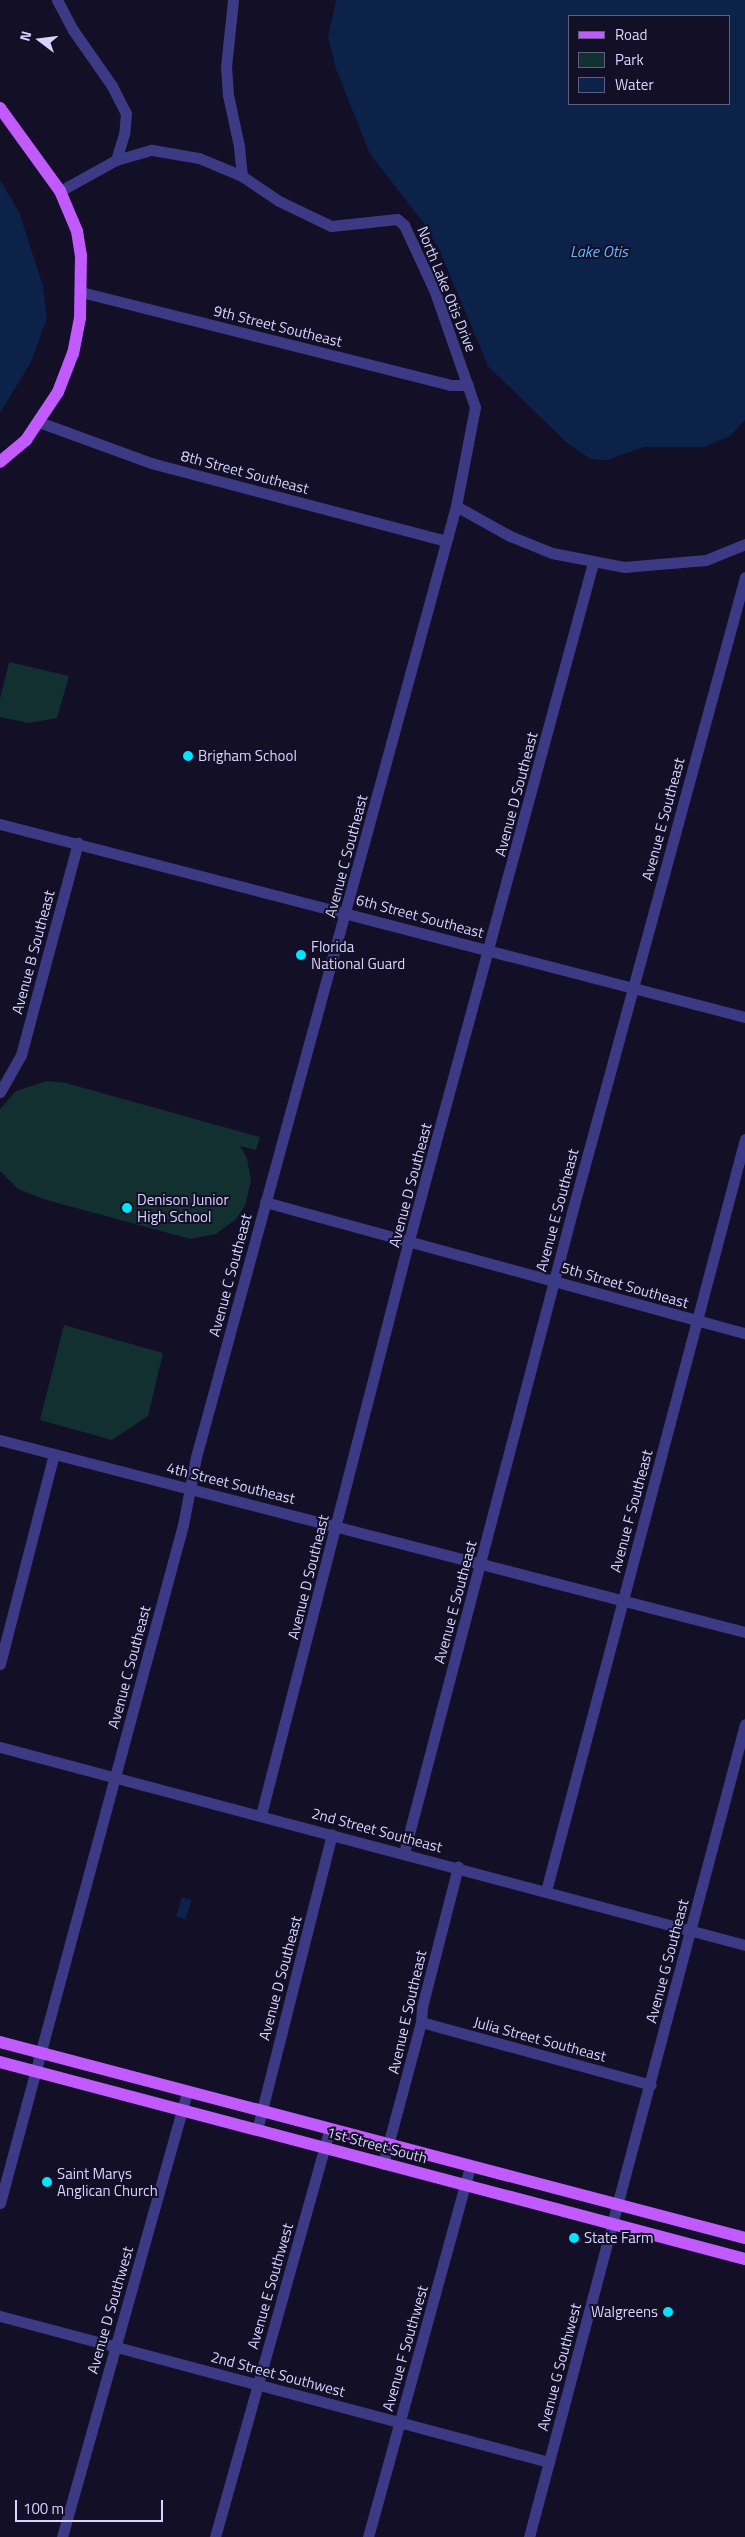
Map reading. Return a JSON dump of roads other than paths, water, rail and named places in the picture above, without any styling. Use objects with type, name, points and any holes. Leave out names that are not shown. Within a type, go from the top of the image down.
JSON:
[{"type":"main road","points":[[0,108],[60,191],[77,231],[81,292],[80,318],[72,353],[58,392],[26,440],[0,462]]},
{"type":"main road","name":"1st Street South","points":[[0,2042],[745,2238]]},
{"type":"main road","name":"1st Street South","points":[[0,2062],[745,2259]]},
{"type":"street","points":[[57,0],[73,30],[112,86],[126,113],[124,134],[116,160]]},
{"type":"street","points":[[233,0],[226,67],[228,95],[239,146],[242,176]]},
{"type":"street","name":"North Lake Otis Drive","points":[[60,191],[116,160],[152,150],[172,151],[199,158],[242,176],[278,201],[331,226],[397,219],[404,225],[435,292],[475,407],[456,506]]},
{"type":"street","name":"9th Street Southeast","points":[[81,292],[450,385],[468,385]]},
{"type":"street","name":"8th Street Southeast","points":[[39,422],[151,463],[446,541]]},
{"type":"street","points":[[456,506],[531,545],[593,563],[624,568],[668,566],[706,560],[745,544]]},
{"type":"street","name":"Avenue C Southeast","points":[[0,2203],[42,2054],[265,1202],[347,912],[456,506]]},
{"type":"street","name":"Avenue D Southeast","points":[[261,1815],[409,1240],[490,950],[593,563]]},
{"type":"street","name":"Avenue E Southeast","points":[[404,1853],[554,1281],[745,577]]},
{"type":"street","name":"6th Street Southeast","points":[[0,824],[347,912],[745,1017]]},
{"type":"street","name":"Avenue B Southeast","points":[[0,1092],[21,1055],[78,843]]},
{"type":"street","name":"Avenue F Southeast","points":[[546,1891],[745,1139]]},
{"type":"street","name":"5th Street Southeast","points":[[265,1202],[745,1333]]},
{"type":"street","name":"4th Street Southeast","points":[[0,1440],[480,1562],[745,1632]]},
{"type":"street","points":[[0,1664],[54,1454]]},
{"type":"street","name":"Avenue G Southeast","points":[[618,2206],[745,1724]]},
{"type":"street","name":"2nd Street Southeast","points":[[0,1747],[458,1867],[745,1945]]},
{"type":"street","name":"Avenue D Southeast","points":[[257,2130],[332,1834]]},
{"type":"street","name":"Avenue E Southeast","points":[[383,2164],[422,2022],[422,2007],[458,1867]]},
{"type":"street","name":"Julia Street Southeast","points":[[422,2022],[650,2085]]},
{"type":"street","name":"Avenue D Southwest","points":[[62,2537],[187,2092]]},
{"type":"street","name":"Avenue E Southwest","points":[[215,2537],[330,2129]]},
{"type":"street","name":"Avenue F Southwest","points":[[368,2537],[470,2166]]},
{"type":"street","name":"Avenue G Southwest","points":[[529,2537],[618,2206]]},
{"type":"street","name":"2nd Street Southwest","points":[[0,2316],[549,2462]]},
{"type":"water","name":"Lake Otis","points":[[336,0],[745,0],[745,420],[730,436],[704,447],[643,447],[607,460],[591,459],[566,442],[488,366],[439,249],[423,222],[370,154],[336,69],[328,37]]},
{"type":"water","points":[[0,180],[19,212],[43,286],[47,318],[31,362],[0,413]]},
{"type":"water","points":[[182,1897],[192,1900],[186,1919],[176,1916]]},
{"type":"place","name":"Brigham School","points":[[188,756]]},
{"type":"place","name":"Florida National Guard","points":[[301,955]]},
{"type":"place","name":"Denison Junior High School","points":[[127,1208]]},
{"type":"place","name":"Saint Marys Anglican Church","points":[[47,2182]]},
{"type":"place","name":"State Farm","points":[[574,2238]]},
{"type":"place","name":"Walgreens","points":[[668,2312]]}]
